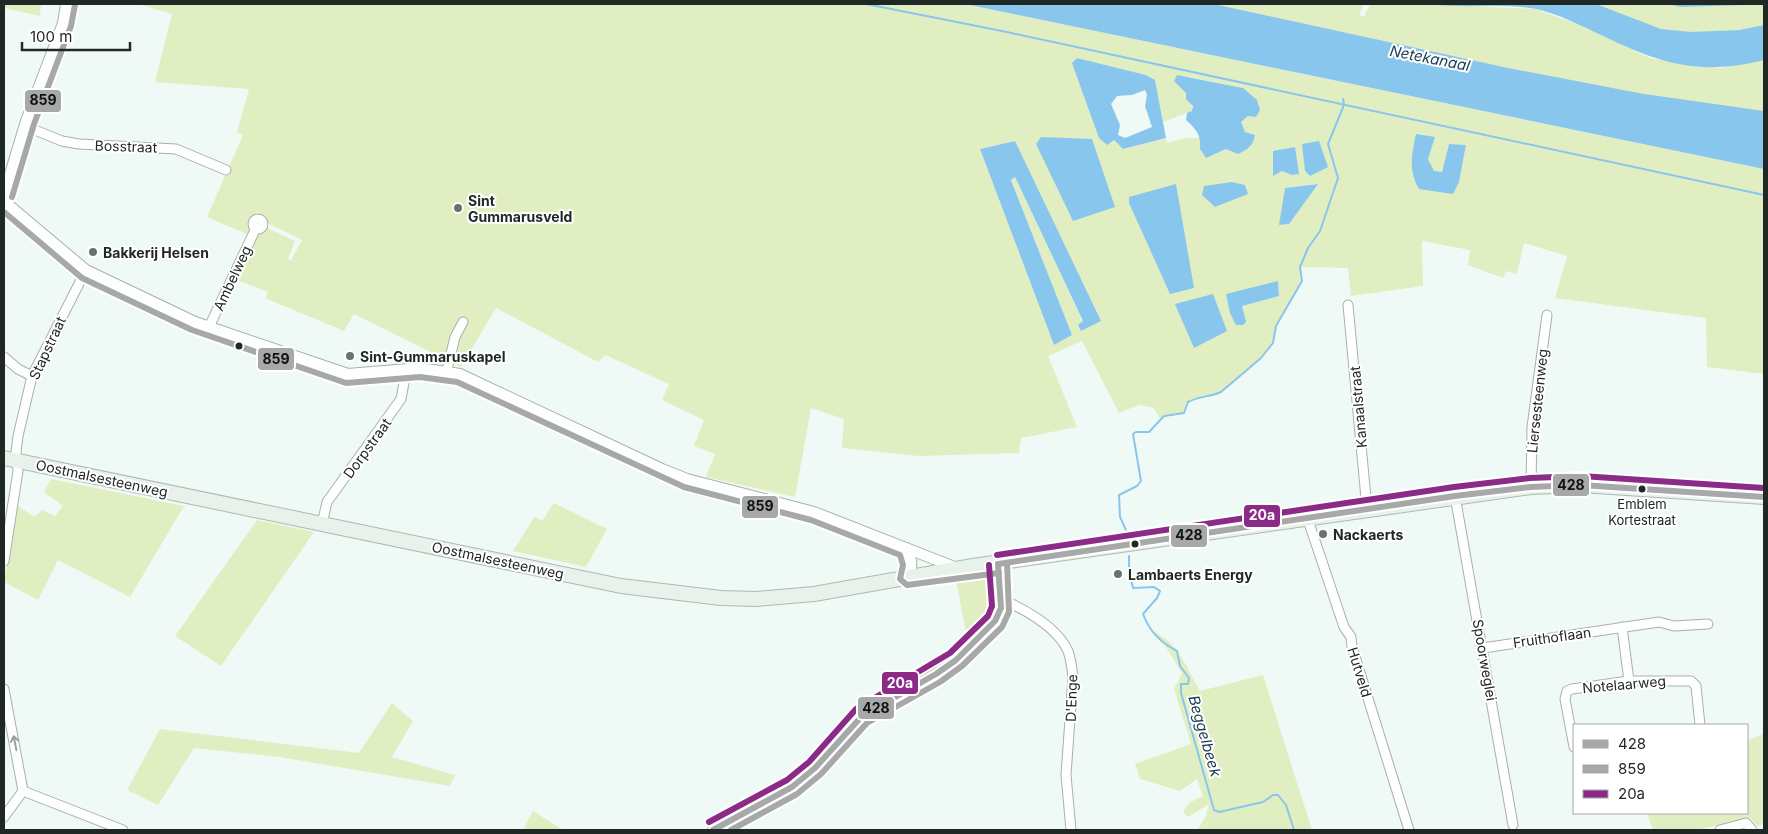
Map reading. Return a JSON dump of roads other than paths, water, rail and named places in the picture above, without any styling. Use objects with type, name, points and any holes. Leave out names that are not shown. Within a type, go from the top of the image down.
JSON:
[{"type":"main road","name":"Oostmalsesteenweg","points":[[10,459],[622,586],[712,598],[756,599],[786,597],[958,568],[998,564]]},
{"type":"main road","points":[[998,564],[1307,517],[1531,486],[1764,497]]},
{"type":"street","points":[[4,194],[25,126],[63,23],[66,4]]},
{"type":"street","name":"Bosstraat","points":[[25,126],[62,141],[79,144],[176,149],[226,170]]},
{"type":"street","points":[[4,201],[86,270],[209,327],[348,374],[420,368],[447,370],[471,378],[679,476],[814,512],[958,568]]},
{"type":"street","name":"Ambelweg","points":[[209,327],[256,228]]},
{"type":"street","name":"Stapstraat","points":[[4,561],[18,471],[10,459],[18,436],[32,376],[86,270]]},
{"type":"street","name":"Kanaalstraat","points":[[1348,305],[1367,509]]},
{"type":"street","name":"Liersesteenweg","points":[[1531,486],[1532,427],[1547,315]]},
{"type":"street","points":[[447,370],[455,337],[463,322]]},
{"type":"street","points":[[4,357],[18,369],[32,376]]},
{"type":"street","name":"Dorpstraat","points":[[322,524],[327,502],[401,398],[402,370]]},
{"type":"street","name":"Spoorweglei","points":[[1455,496],[1513,825]]},
{"type":"street","name":"Hutveld","points":[[1307,517],[1344,627],[1351,636],[1352,648],[1409,830]]},
{"type":"street","points":[[911,550],[915,576]]},
{"type":"street","points":[[713,830],[792,787],[815,768],[862,716],[930,678],[956,660],[995,621],[1001,608],[998,564]]},
{"type":"street","name":"D'Enge","points":[[1001,599],[1039,621],[1058,637],[1068,650],[1073,677],[1066,775],[1071,830]]},
{"type":"street","name":"Fruithoflaan","points":[[1483,648],[1660,622],[1674,626],[1708,624]]},
{"type":"street","points":[[1622,627],[1629,681]]},
{"type":"street","name":"Notelaarweg","points":[[1573,742],[1565,699],[1567,692],[1629,681],[1691,681],[1696,686],[1700,724]]},
{"type":"street","points":[[4,689],[23,791],[4,817]]},
{"type":"street","points":[[23,791],[123,830]]},
{"type":"street","points":[[1720,830],[1746,823],[1752,830]]},
{"type":"water","name":"Netekanaal","points":[[965,4],[1214,4],[1508,68],[1644,94],[1764,111],[1764,169]]},
{"type":"water","points":[[1429,4],[1596,4],[1661,29],[1691,32],[1739,30],[1764,25],[1764,60],[1720,67],[1700,67],[1681,64],[1644,54],[1570,21],[1536,9],[1511,6]]},
{"type":"water","points":[[1077,58],[1146,75],[1155,80],[1166,138],[1123,149],[1114,140],[1107,145],[1099,138],[1072,63]],"holes":[[[1145,90],[1147,95],[1145,106],[1152,127],[1125,138],[1118,135],[1120,125],[1111,104],[1117,96],[1132,95]]]},
{"type":"water","points":[[1177,75],[1243,88],[1257,100],[1260,110],[1256,117],[1248,116],[1241,122],[1245,132],[1255,135],[1250,147],[1238,154],[1226,149],[1206,158],[1200,149],[1198,133],[1186,120],[1187,113],[1192,111],[1193,106],[1186,99],[1186,93],[1174,81]]},
{"type":"water","points":[[1416,134],[1435,137],[1428,159],[1434,171],[1442,172],[1449,144],[1466,145],[1459,182],[1453,194],[1419,189],[1412,169],[1412,155]]},
{"type":"water","points":[[1041,137],[1092,139],[1115,207],[1073,221],[1036,144]]},
{"type":"water","points":[[1015,141],[1101,321],[1081,331],[1078,325],[1083,321],[1015,177],[1011,180],[1072,335],[1054,345],[980,149]]},
{"type":"water","points":[[1319,141],[1328,167],[1310,176],[1305,171],[1302,144]]},
{"type":"water","points":[[1295,147],[1299,174],[1292,175],[1282,171],[1273,176],[1273,151]]},
{"type":"water","points":[[1232,182],[1245,185],[1248,194],[1215,207],[1202,195],[1204,186]]},
{"type":"water","points":[[1176,184],[1194,288],[1170,294],[1129,203],[1129,197]]},
{"type":"water","points":[[1318,184],[1289,224],[1279,225],[1285,188]]},
{"type":"water","points":[[1278,281],[1279,296],[1242,306],[1246,322],[1243,325],[1236,325],[1230,313],[1226,294]]},
{"type":"water","points":[[1213,294],[1227,331],[1194,348],[1175,304]]},
{"type":"waterway","points":[[866,4],[1002,31],[1764,195]]},
{"type":"waterway","points":[[1672,4],[1680,6],[1744,4]]},
{"type":"waterway","name":"Beggelbeek","points":[[1126,530],[1120,517],[1119,495],[1137,486],[1141,481],[1133,434],[1136,432],[1149,432],[1164,416],[1184,413],[1188,402],[1221,392],[1261,358],[1273,343],[1276,326],[1302,281],[1300,267],[1308,248],[1320,231],[1338,178],[1328,144],[1344,105],[1343,99]]},
{"type":"waterway","name":"Beggelbeek","points":[[1129,556],[1129,570],[1133,588],[1154,587],[1160,591],[1157,598],[1143,614],[1156,636],[1177,651],[1180,666],[1189,678],[1188,684],[1181,684],[1181,693],[1214,810],[1219,812],[1263,802],[1273,795],[1278,795],[1286,805],[1294,830]]},
{"type":"place","name":"Sint Gummarusveld","points":[[458,208]]},
{"type":"place","name":"Bakkerij Helsen","points":[[93,252]]},
{"type":"place","name":"Sint-Gummaruskapel","points":[[350,356]]},
{"type":"place","name":"Emblem Kortestraat","points":[[1642,489]]},
{"type":"place","name":"Nackaerts","points":[[1323,534]]},
{"type":"place","name":"Lambaerts Energy","points":[[1118,574]]}]
